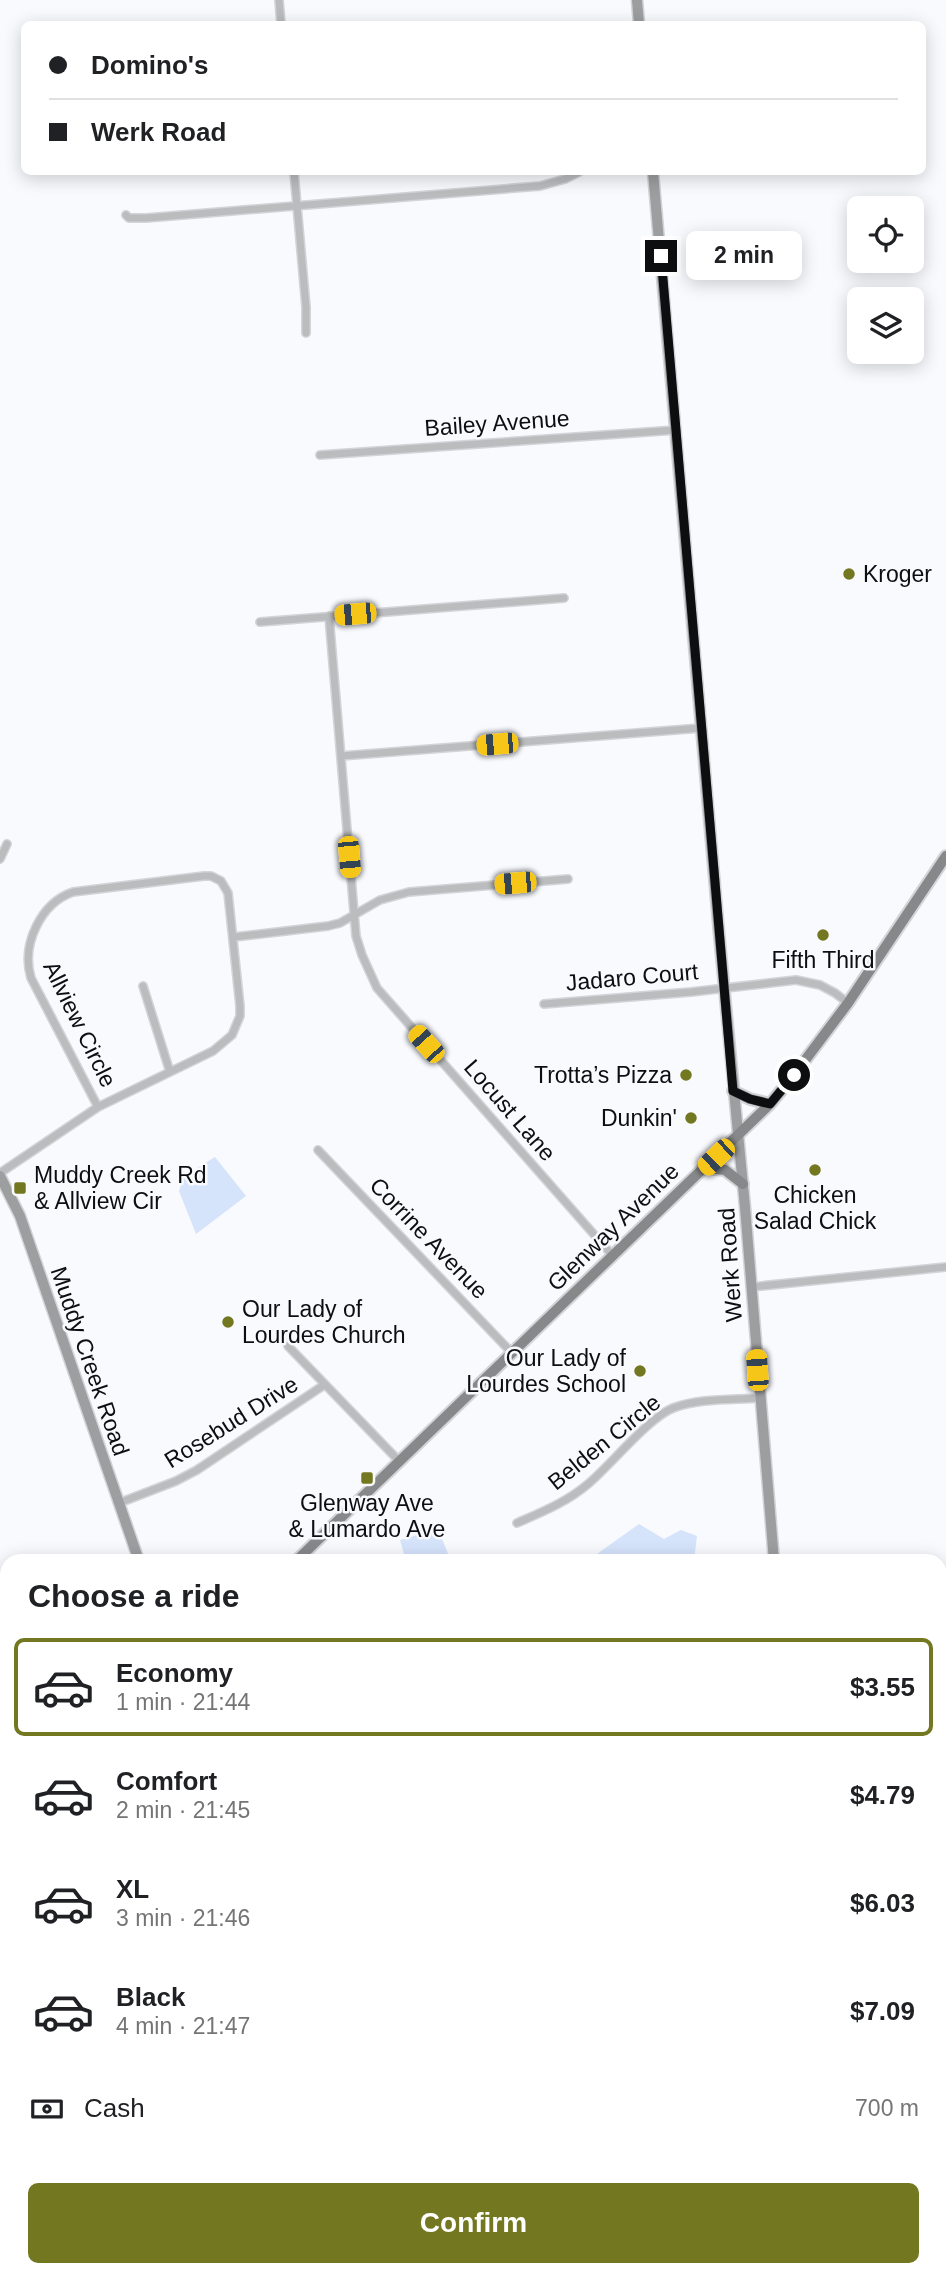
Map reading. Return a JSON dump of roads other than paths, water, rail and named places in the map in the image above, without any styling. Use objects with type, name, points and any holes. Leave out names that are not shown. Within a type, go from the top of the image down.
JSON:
[{"type":"main road","name":"Glenway Avenue","points":[[303,1554],[770,1104],[848,1003],[946,856]]},
{"type":"main road","points":[[733,1091],[770,1104]]},
{"type":"main road","points":[[705,1168],[725,1170],[743,1184]]},
{"type":"street","points":[[279,0],[281,21]]},
{"type":"street","points":[[637,0],[639,21]]},
{"type":"street","points":[[294,175],[306,333]]},
{"type":"street","points":[[126,215],[129,218],[138,218],[540,186],[573,175]]},
{"type":"street","name":"Werk Road","points":[[653,175],[773,1554]]},
{"type":"street","name":"Bailey Avenue","points":[[320,455],[676,430]]},
{"type":"street","points":[[260,622],[564,598]]},
{"type":"street","name":"Locust Lane","points":[[329,616],[356,936],[362,956],[377,988],[613,1256]]},
{"type":"street","points":[[341,756],[701,727]]},
{"type":"street","points":[[0,859],[7,844]]},
{"type":"street","name":"Allview Circle","points":[[0,1174],[98,1107],[225,1043],[236,1027],[240,1006],[228,893],[221,881],[211,876],[74,892],[64,895],[48,908],[28,951],[29,970],[98,1107]]},
{"type":"street","points":[[234,937],[340,923],[380,900],[409,892],[568,879]]},
{"type":"street","name":"Jadaro Court","points":[[544,1004],[803,980],[820,985],[848,1003]]},
{"type":"street","points":[[143,986],[170,1072]]},
{"type":"street","name":"Corrine Avenue","points":[[318,1150],[512,1353]]},
{"type":"street","name":"Muddy Creek Road","points":[[0,1174],[20,1216],[137,1554]]},
{"type":"street","points":[[751,1287],[946,1267]]},
{"type":"street","points":[[288,1346],[400,1462]]},
{"type":"street","name":"Rosebud Drive","points":[[119,1503],[197,1470],[324,1385]]},
{"type":"street","name":"Belden Circle","points":[[517,1523],[555,1506],[590,1483],[663,1414],[673,1408],[696,1403],[760,1398]]},
{"type":"place","name":"Kroger","points":[[849,574]]},
{"type":"place","name":"Fifth Third","points":[[823,935]]},
{"type":"place","name":"Trotta’s Pizza","points":[[686,1075]]},
{"type":"place","name":"Dunkin'","points":[[691,1118]]},
{"type":"place","name":"Chicken Salad Chick","points":[[815,1170]]},
{"type":"place","name":"Muddy Creek Rd & Allview Cir","points":[[20,1188]]},
{"type":"place","name":"Our Lady of Lourdes Church","points":[[228,1322]]},
{"type":"place","name":"Our Lady of Lourdes School","points":[[640,1371]]},
{"type":"place","name":"Glenway Ave & Lumardo Ave","points":[[367,1478]]}]
